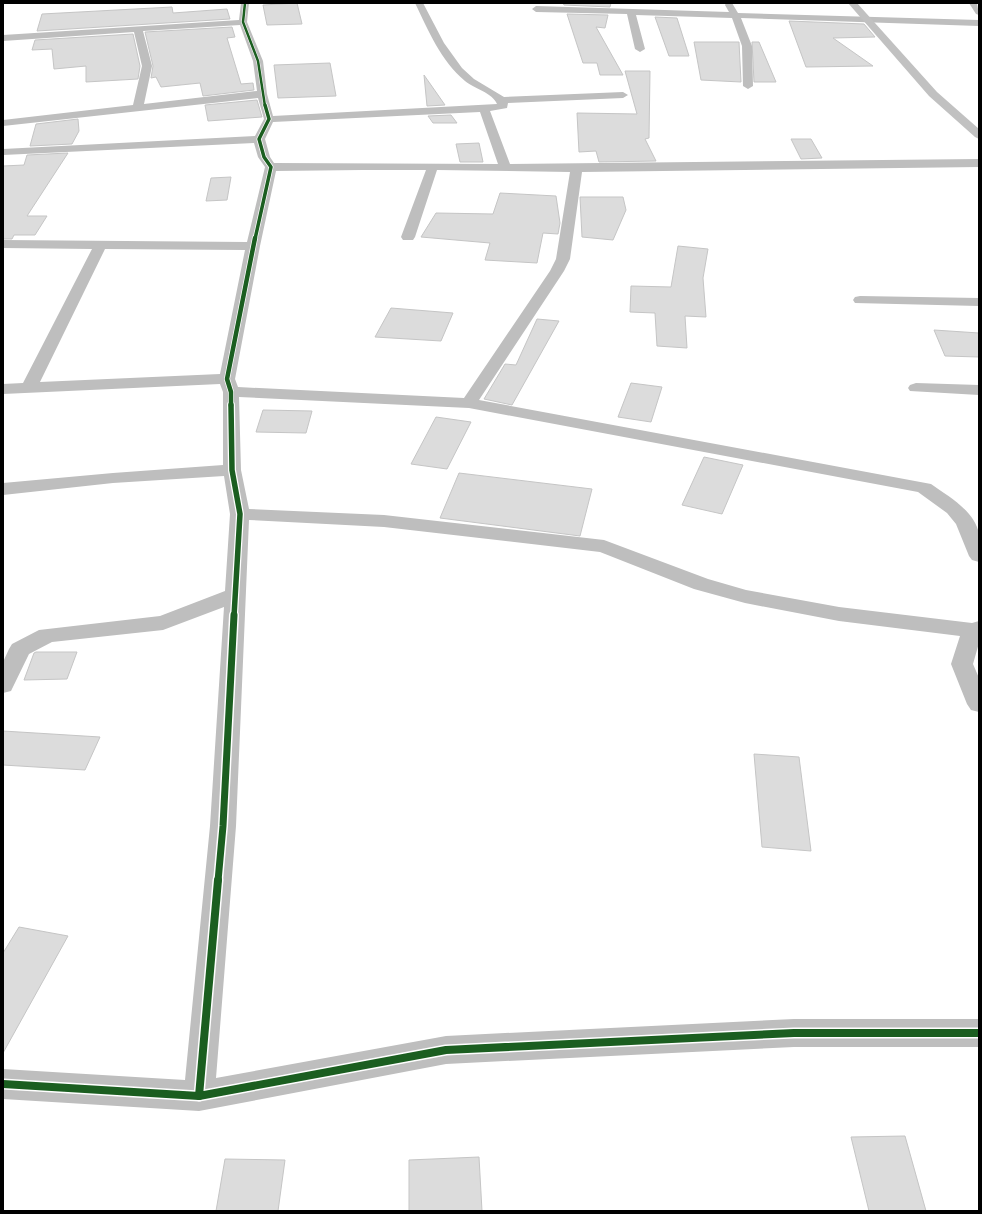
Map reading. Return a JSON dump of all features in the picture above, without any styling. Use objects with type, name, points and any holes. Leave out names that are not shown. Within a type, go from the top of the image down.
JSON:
[{"type":"street","points":[[199,1096],[223,826],[240,514],[232,470],[229,385],[253,246],[271,167],[264,157],[259,139],[269,120],[262,94],[258,61],[243,22],[245,3]]},
{"type":"street","points":[[419,3],[441,46],[454,64],[467,78],[501,100],[623,95]]},
{"type":"street","points":[[728,3],[735,15],[747,46],[748,86]]},
{"type":"street","points":[[852,3],[933,94],[978,133]]},
{"type":"street","points":[[973,3],[979,12]]},
{"type":"street","points":[[536,9],[979,23]]},
{"type":"street","points":[[631,12],[640,49]]},
{"type":"street","points":[[3,38],[243,22]]},
{"type":"street","points":[[138,28],[147,66],[138,107]]},
{"type":"street","points":[[3,123],[262,94]]},
{"type":"street","points":[[269,120],[484,109],[503,106],[501,100]]},
{"type":"street","points":[[484,109],[489,119],[505,166]]},
{"type":"street","points":[[8,141],[21,122]]},
{"type":"street","points":[[3,152],[259,139]]},
{"type":"street","points":[[271,167],[505,166],[577,168],[979,163]]},
{"type":"street","points":[[408,237],[433,166]]},
{"type":"street","points":[[469,403],[563,259],[577,168]]},
{"type":"street","points":[[3,244],[253,246]]},
{"type":"street","points":[[30,386],[101,244]]},
{"type":"street","points":[[860,300],[979,302]]},
{"type":"street","points":[[3,389],[30,386],[229,385],[469,403],[924,488],[972,523],[979,556]]},
{"type":"street","points":[[916,388],[979,390]]},
{"type":"street","points":[[3,489],[113,478],[232,470]]},
{"type":"street","points":[[240,514],[384,521],[604,546],[701,584],[745,596],[839,614],[975,629],[962,664],[979,704]]},
{"type":"street","points":[[3,685],[20,649],[47,635],[163,622],[235,596]]},
{"type":"street","points":[[3,1084],[199,1096],[446,1050],[794,1033],[979,1033]]},
{"type":"building","points":[[297,3],[302,24],[267,25],[263,5]]},
{"type":"building","points":[[563,3],[611,3],[610,7],[564,5]]},
{"type":"building","points":[[172,7],[173,13],[227,9],[230,19],[37,31],[42,14]]},
{"type":"building","points":[[567,14],[608,15],[605,28],[596,27],[623,75],[600,75],[597,63],[583,63]]},
{"type":"building","points":[[655,17],[677,18],[689,56],[669,56]]},
{"type":"building","points":[[789,21],[864,24],[875,37],[833,38],[873,66],[806,67]]},
{"type":"building","points":[[232,27],[235,37],[227,38],[241,84],[253,83],[254,90],[203,96],[200,83],[161,87],[156,77],[151,78],[153,66],[145,32]]},
{"type":"building","points":[[133,34],[140,66],[138,79],[86,82],[86,66],[54,69],[52,49],[32,50],[35,40]]},
{"type":"building","points":[[694,42],[739,42],[741,82],[701,80]]},
{"type":"building","points":[[752,42],[759,42],[776,82],[754,82]]},
{"type":"building","points":[[330,63],[336,96],[278,98],[274,65]]},
{"type":"building","points":[[625,71],[650,71],[649,138],[645,139],[656,161],[599,162],[596,151],[579,152],[577,113],[637,114]]},
{"type":"building","points":[[424,75],[445,105],[427,106]]},
{"type":"building","points":[[257,100],[262,117],[208,121],[205,105]]},
{"type":"building","points":[[451,115],[457,123],[433,123],[428,116]]},
{"type":"building","points":[[78,119],[79,131],[72,144],[30,146],[36,124]]},
{"type":"building","points":[[791,139],[811,139],[822,158],[801,159]]},
{"type":"building","points":[[479,143],[483,162],[460,162],[456,144]]},
{"type":"building","points":[[68,153],[27,216],[47,216],[35,235],[14,235],[12,239],[3,239],[3,166],[24,165],[27,155]]},
{"type":"building","points":[[231,177],[227,200],[206,201],[211,178]]},
{"type":"building","points":[[500,193],[556,196],[560,223],[558,234],[543,233],[537,263],[485,260],[490,243],[421,237],[436,213],[493,214]]},
{"type":"building","points":[[580,197],[623,197],[626,210],[613,240],[582,237]]},
{"type":"building","points":[[678,246],[708,249],[703,278],[706,317],[685,316],[687,348],[657,346],[655,313],[630,312],[631,286],[671,287]]},
{"type":"building","points":[[391,308],[453,313],[441,341],[375,337]]},
{"type":"building","points":[[537,319],[559,321],[512,405],[484,399],[505,364],[516,365]]},
{"type":"building","points":[[934,330],[979,333],[979,357],[945,356]]},
{"type":"building","points":[[631,383],[662,387],[651,422],[618,417]]},
{"type":"building","points":[[263,410],[312,411],[306,433],[256,432]]},
{"type":"building","points":[[436,417],[471,422],[447,469],[411,464]]},
{"type":"building","points":[[704,457],[743,465],[722,514],[682,505]]},
{"type":"building","points":[[459,473],[592,489],[580,536],[440,518]]},
{"type":"building","points":[[77,652],[67,679],[24,680],[34,653]]},
{"type":"building","points":[[3,731],[100,737],[85,770],[3,765]]},
{"type":"building","points":[[754,754],[799,757],[811,851],[762,847]]},
{"type":"building","points":[[19,927],[68,936],[3,1053],[3,953]]},
{"type":"building","points":[[905,1136],[926,1211],[869,1211],[851,1137]]},
{"type":"building","points":[[479,1157],[482,1211],[409,1211],[409,1160]]},
{"type":"building","points":[[225,1159],[285,1160],[278,1211],[216,1211]]},
{"type":"cycle path","points":[[199,1096],[223,826],[240,514],[232,470],[231,392],[227,379],[253,246],[271,167],[264,157],[259,139],[269,119],[262,94],[258,61],[243,22],[245,3]]},
{"type":"cycle path","points":[[3,1084],[199,1096],[446,1050],[794,1033],[979,1033]]}]
